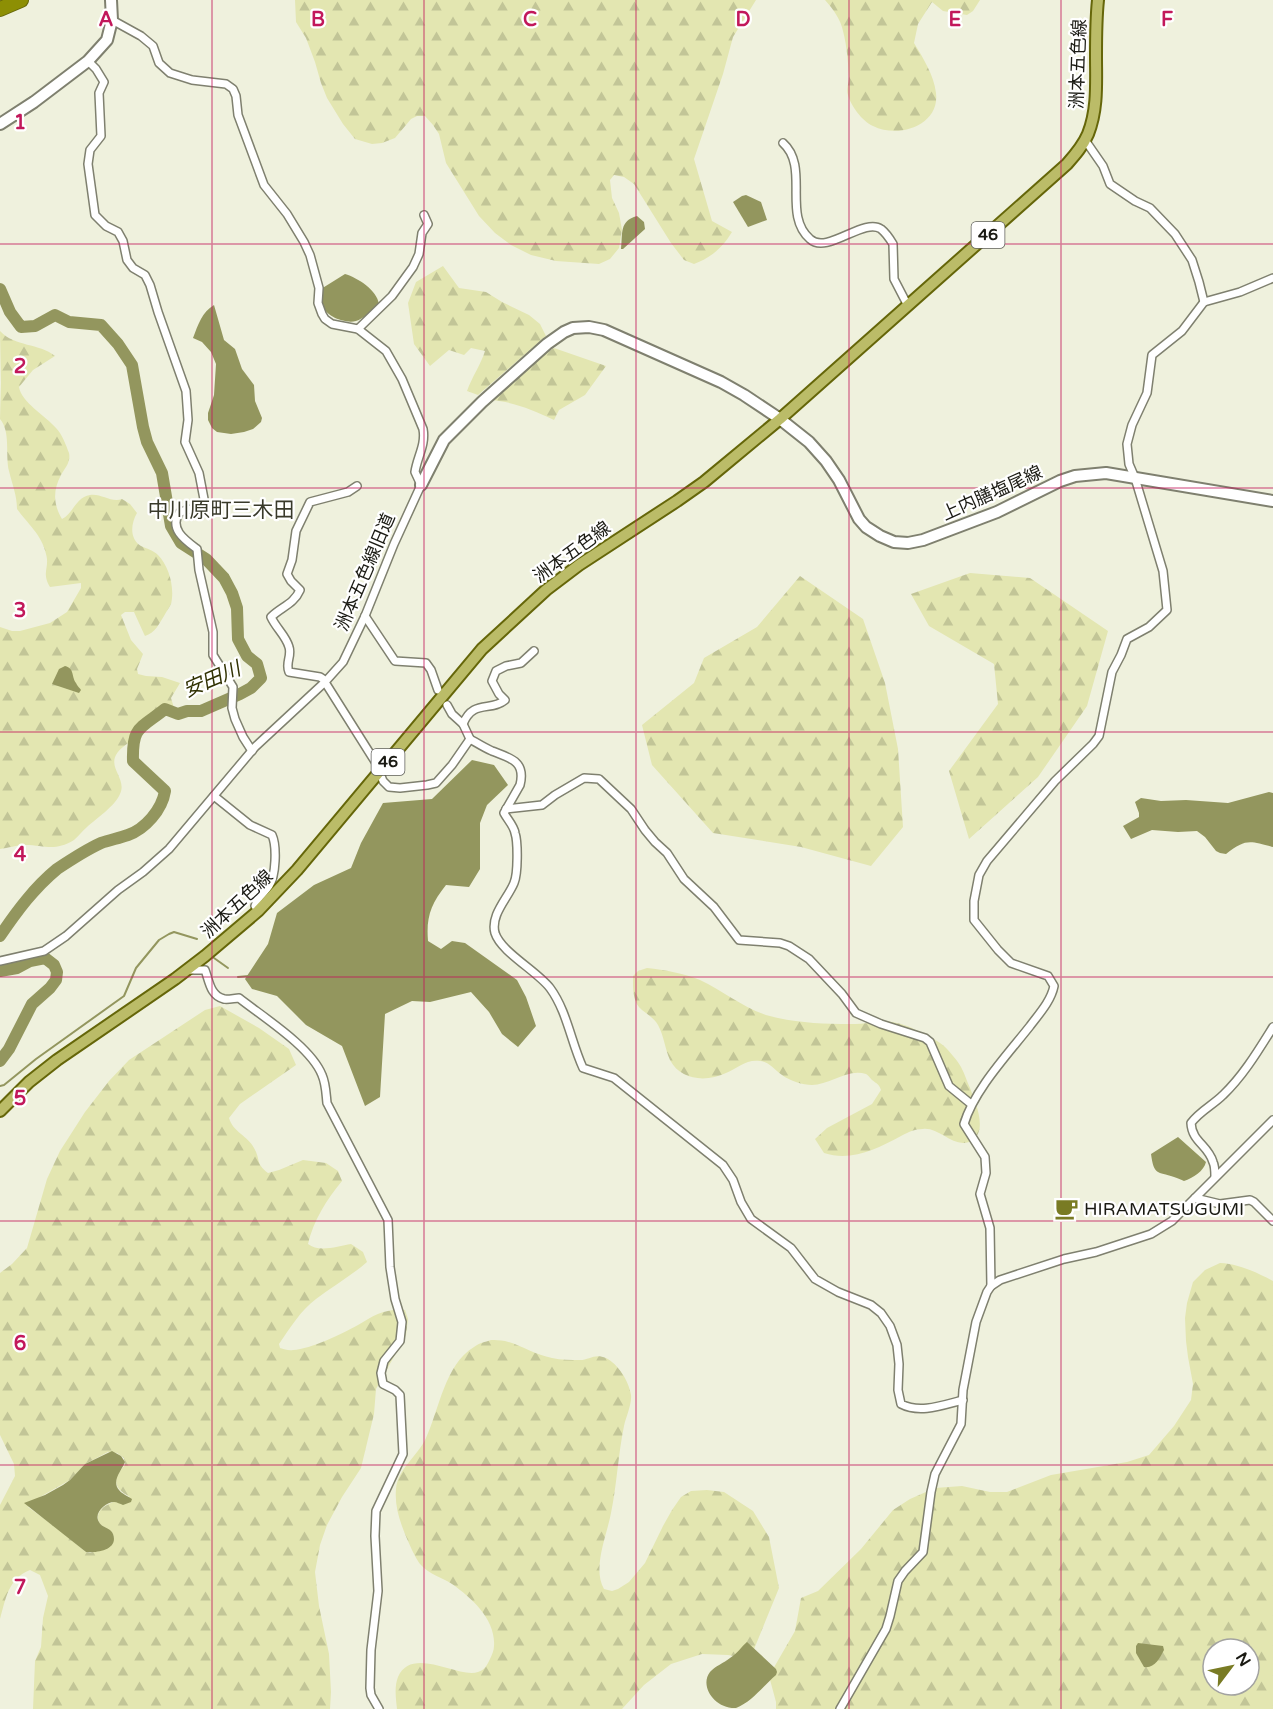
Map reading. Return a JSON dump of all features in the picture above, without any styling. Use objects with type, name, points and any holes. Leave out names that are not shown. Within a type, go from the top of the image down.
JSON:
[{"type":"highway","points":[[0,9],[21,0]]},
{"type":"main road","points":[[0,124],[34,102],[88,61],[107,40],[112,20],[111,0]]},
{"type":"main road","name":"洲本五色線","points":[[0,1111],[29,1082],[57,1060],[186,971],[258,911],[297,870],[482,650],[546,590],[579,565],[704,482],[780,419],[1077,153],[1092,121],[1096,98],[1098,0]]},
{"type":"main road","name":"洲本五色線旧道","points":[[421,485],[441,443],[451,432],[547,344],[564,332],[580,327],[604,330],[692,368],[744,395],[780,419]]},
{"type":"main road","name":"上内膳塩尾線","points":[[780,419],[810,442],[826,461],[839,480],[859,519],[866,527],[894,542],[916,542],[947,532],[1075,476],[1106,473],[1273,501]]},
{"type":"street","points":[[112,20],[141,36],[153,46],[159,63],[170,73],[192,80],[225,84],[233,89],[238,115],[264,184],[287,214],[310,255],[319,288],[318,303],[322,314],[332,324],[358,329],[381,346],[402,379],[421,422],[424,441],[415,472],[421,485]]},
{"type":"street","points":[[88,61],[104,82],[99,93],[101,136],[90,150],[88,165],[94,215],[106,226],[118,232],[123,241],[127,261],[148,279],[186,391],[188,420],[185,442],[199,473],[204,499],[198,508],[183,510],[179,513],[176,521],[177,530],[197,549],[199,570],[213,632],[213,655],[232,684],[232,708],[235,719],[252,751]]},
{"type":"street","points":[[1085,140],[1103,166],[1110,184],[1150,208],[1175,234],[1192,260],[1204,302]]},
{"type":"street","points":[[783,143],[793,156],[796,210],[800,226],[807,237],[813,242],[832,241],[872,227],[880,228],[893,244],[894,279],[908,306]]},
{"type":"street","points":[[358,329],[392,296],[413,267],[419,254],[422,233],[428,224],[424,215]]},
{"type":"street","points":[[840,1709],[885,1629],[898,1581],[924,1552],[935,1474],[961,1424],[965,1379],[976,1322],[991,1286],[990,1227],[980,1194],[986,1173],[985,1157],[964,1124],[971,1104],[1040,1014],[1053,993],[1054,986],[1048,976],[1011,963],[974,920],[974,901],[980,875],[987,861],[1055,781],[1099,736],[1112,672],[1127,639],[1149,627],[1167,610],[1164,571],[1129,464],[1127,444],[1132,426],[1147,393],[1152,355],[1182,331],[1204,302],[1240,292],[1273,278]]},
{"type":"street","name":"洲本五色線旧道","points":[[0,961],[44,951],[66,936],[118,890],[144,872],[169,849],[252,751],[343,662],[421,485]]},
{"type":"street","points":[[357,486],[348,492],[310,502],[296,531],[292,560],[287,574],[300,590],[290,605],[271,617],[289,648],[287,665],[289,672],[320,677],[325,682],[376,763],[383,781],[389,787],[400,788],[436,783],[470,739]]},
{"type":"street","points":[[365,616],[395,661],[426,663],[438,690]]},
{"type":"street","points":[[463,723],[466,715],[479,707],[502,703],[505,700],[493,685],[492,681],[496,671],[521,663],[534,651]]},
{"type":"street","points":[[447,705],[452,714],[463,723],[470,739],[514,760],[520,769],[520,785],[504,813],[515,832],[517,869],[514,884],[495,918],[495,933],[502,945],[549,986],[561,1006],[569,1033],[584,1068],[614,1078],[723,1164],[751,1219],[791,1248],[815,1279],[881,1312],[890,1326],[897,1345],[898,1390],[901,1404],[909,1408],[924,1408],[963,1400]]},
{"type":"street","points":[[506,809],[543,805],[584,778],[599,779],[631,809],[654,842],[667,853],[684,879],[714,907],[739,940],[780,943],[789,946],[808,959],[842,994],[856,1013],[881,1024],[925,1038],[930,1042],[949,1086],[971,1104]]},
{"type":"street","points":[[214,796],[250,825],[272,835],[275,842],[276,855],[270,885],[258,898],[255,906],[258,911]]},
{"type":"street","points":[[186,971],[205,970],[215,994],[224,999],[239,998],[309,1055],[325,1083],[327,1103],[388,1220],[394,1299],[402,1323],[399,1341],[384,1361],[381,1373],[383,1384],[400,1395],[403,1454],[376,1511],[378,1591],[371,1650],[370,1688],[371,1695],[379,1709]]},
{"type":"street","points":[[1215,1177],[1213,1160],[1196,1140],[1191,1123],[1199,1113],[1222,1097],[1236,1081],[1273,1027]]},
{"type":"street","points":[[991,1286],[1000,1280],[1064,1259],[1096,1252],[1151,1234],[1172,1221],[1273,1120]]},
{"type":"street","points":[[1195,1198],[1220,1204],[1250,1200],[1273,1221]]},
{"type":"green space","points":[[295,0],[756,0],[733,37],[694,159],[712,221],[732,232],[720,247],[706,258],[694,264],[684,260],[634,184],[624,177],[614,175],[610,180],[612,198],[619,213],[622,230],[619,248],[610,259],[599,264],[556,261],[531,255],[511,245],[495,233],[479,216],[446,163],[439,134],[425,116],[411,119],[395,138],[382,143],[372,144],[355,139],[327,98],[306,38],[296,22]]},
{"type":"green space","points":[[825,0],[980,0],[973,11],[967,15],[943,11],[932,2],[918,24],[914,43],[931,73],[936,93],[936,104],[925,121],[905,130],[883,130],[869,124],[858,113],[847,93],[849,77],[842,27]]},
{"type":"green space","points":[[443,266],[459,288],[486,292],[529,315],[540,324],[546,336],[478,395],[467,391],[485,351],[471,348],[464,355],[449,350],[430,366],[414,344],[408,303],[416,282]]},
{"type":"green space","points":[[0,331],[13,340],[42,349],[55,356],[33,370],[19,387],[24,398],[58,430],[69,453],[68,462],[55,492],[57,508],[62,519],[85,496],[122,499],[130,504],[137,513],[132,526],[134,539],[141,546],[156,553],[162,560],[172,584],[171,604],[156,628],[148,635],[145,636],[134,612],[125,612],[121,615],[131,640],[143,654],[137,669],[138,674],[162,677],[180,683],[171,698],[174,708],[164,707],[144,722],[135,731],[130,742],[115,756],[114,763],[122,787],[114,803],[74,840],[55,847],[19,845],[0,849],[0,627],[20,631],[50,623],[67,612],[81,588],[81,583],[50,587],[46,577],[47,559],[44,547],[38,535],[17,509],[8,465],[5,430],[0,419]]},
{"type":"green space","points":[[554,348],[606,366],[585,395],[559,410],[554,420],[523,407],[491,400],[541,356]]},
{"type":"green space","points":[[970,573],[1030,578],[1108,631],[1087,706],[1038,777],[969,839],[949,771],[998,704],[994,664],[929,626],[911,594]]},
{"type":"green space","points":[[800,576],[863,619],[885,683],[898,749],[903,827],[871,866],[801,847],[713,833],[652,765],[642,725],[694,683],[704,658],[757,627]]},
{"type":"green space","points":[[647,968],[687,975],[710,985],[757,1012],[778,1018],[832,1024],[888,1021],[912,1028],[944,1046],[961,1067],[977,1109],[979,1132],[975,1138],[963,1143],[929,1129],[917,1130],[864,1153],[844,1156],[824,1153],[815,1139],[827,1128],[872,1104],[881,1090],[879,1085],[867,1075],[859,1073],[852,1073],[818,1084],[805,1084],[785,1077],[767,1063],[760,1061],[746,1063],[711,1078],[688,1076],[675,1067],[670,1060],[658,1025],[639,1007],[635,999],[633,976],[638,971]]},
{"type":"green space","points":[[220,1006],[259,1028],[289,1049],[296,1065],[240,1104],[229,1118],[234,1127],[251,1144],[260,1164],[268,1173],[303,1160],[326,1163],[338,1171],[342,1181],[321,1211],[308,1244],[312,1247],[323,1248],[351,1244],[363,1252],[367,1262],[305,1308],[279,1344],[280,1348],[291,1350],[317,1344],[386,1311],[405,1310],[408,1319],[406,1335],[376,1389],[374,1414],[361,1468],[327,1525],[320,1545],[315,1572],[329,1654],[330,1709],[33,1709],[35,1661],[41,1647],[43,1618],[48,1596],[40,1575],[30,1570],[17,1578],[6,1597],[0,1619],[0,1505],[15,1476],[14,1464],[0,1435],[0,1273],[27,1248],[47,1179],[60,1151],[85,1112],[109,1081],[129,1060],[205,1010]],"holes":[[[108,1452],[117,1453],[124,1458],[125,1465],[116,1483],[120,1490],[130,1497],[109,1504],[99,1513],[99,1522],[113,1535],[110,1546],[90,1553],[86,1552],[28,1507],[40,1497],[70,1480],[85,1464]]]},
{"type":"green space","points":[[1220,1263],[1247,1269],[1273,1281],[1273,1709],[776,1709],[769,1676],[795,1631],[801,1598],[818,1591],[861,1549],[893,1510],[910,1499],[935,1488],[962,1486],[990,1492],[1007,1492],[1051,1475],[1127,1462],[1149,1455],[1174,1426],[1191,1400],[1193,1384],[1185,1318],[1193,1282],[1205,1270]]},
{"type":"green space","points":[[491,1340],[505,1341],[555,1359],[583,1360],[595,1356],[606,1358],[615,1364],[628,1384],[631,1402],[624,1426],[613,1502],[601,1551],[599,1571],[604,1589],[612,1591],[629,1582],[645,1563],[672,1510],[681,1497],[691,1491],[724,1492],[753,1511],[769,1537],[779,1588],[750,1659],[702,1654],[671,1664],[644,1685],[622,1709],[397,1709],[396,1685],[398,1677],[405,1668],[424,1663],[470,1673],[478,1672],[486,1667],[493,1651],[494,1636],[481,1610],[460,1590],[428,1571],[417,1560],[402,1527],[396,1497],[400,1475],[426,1438],[444,1388],[456,1364],[476,1346]]},
{"type":"shaded area","points":[[746,195],[761,202],[767,220],[748,227],[733,202]]},
{"type":"shaded area","points":[[637,216],[644,222],[645,229],[621,249],[625,224]]},
{"type":"shaded area","points":[[345,274],[366,285],[375,294],[379,304],[362,318],[351,322],[330,315],[321,303],[321,289]]},
{"type":"shaded area","points":[[214,305],[224,340],[235,349],[242,369],[254,385],[255,401],[262,418],[253,429],[244,432],[231,434],[217,432],[208,420],[214,395],[216,364],[211,352],[202,342],[193,338],[203,315]]},
{"type":"shaded area","points":[[65,666],[72,671],[81,690],[79,693],[52,684],[59,669]]},
{"type":"shaded area","points":[[472,760],[494,765],[508,785],[487,805],[480,823],[480,869],[469,887],[446,885],[433,905],[428,925],[428,941],[441,949],[452,941],[465,943],[517,980],[526,997],[536,1026],[518,1047],[502,1034],[489,1012],[471,992],[430,1002],[412,1001],[385,1014],[380,1097],[365,1106],[342,1046],[306,1025],[277,996],[252,989],[245,979],[268,944],[277,913],[314,885],[351,868],[361,843],[383,803],[432,799]]},
{"type":"shaded area","points":[[1269,792],[1273,793],[1273,847],[1248,842],[1226,854],[1216,851],[1197,831],[1152,830],[1131,839],[1123,826],[1139,817],[1135,802],[1141,798],[1161,801],[1228,803]]},
{"type":"shaded area","points":[[1178,1137],[1206,1162],[1198,1174],[1184,1181],[1157,1171],[1153,1166],[1151,1154]]},
{"type":"shaded area","points":[[112,1451],[121,1456],[125,1462],[117,1479],[117,1487],[132,1499],[131,1502],[123,1505],[111,1502],[101,1509],[98,1519],[100,1524],[112,1532],[113,1544],[101,1551],[86,1552],[24,1503],[63,1485],[85,1464]]},
{"type":"shaded area","points":[[747,1642],[776,1669],[776,1675],[747,1702],[736,1708],[722,1705],[711,1696],[706,1684],[707,1678],[712,1670]]},
{"type":"shaded area","points":[[1138,1643],[1163,1646],[1164,1650],[1154,1665],[1144,1667],[1136,1653]]},
{"type":"waterway","name":"安田川","points":[[0,289],[10,312],[21,327],[35,326],[55,315],[69,322],[101,325],[118,344],[132,365],[143,427],[147,442],[162,473],[171,526],[181,543],[206,559],[224,578],[237,608],[238,639],[247,656],[257,664],[261,678],[251,688],[201,711],[187,711],[178,714],[165,709],[139,729],[134,741],[133,761],[165,791],[156,812],[141,828],[128,835],[101,843],[57,869],[26,900],[0,936]]},
{"type":"waterway","points":[[0,1086],[124,996],[136,968],[159,940],[174,932],[197,939]]},
{"type":"waterway","points":[[0,971],[17,968],[30,961],[45,958],[54,965],[57,972],[56,980],[50,988],[32,1004],[9,1049],[0,1061]]},
{"type":"waterway","points":[[214,958],[228,968]]},
{"type":"waterway","points":[[238,977],[249,976]]},
{"type":"place","name":"HIRAMATSUGUMI","points":[[1066,1209]]},
{"type":"district","name":"中川原町三木田","points":[[221,510]]}]
